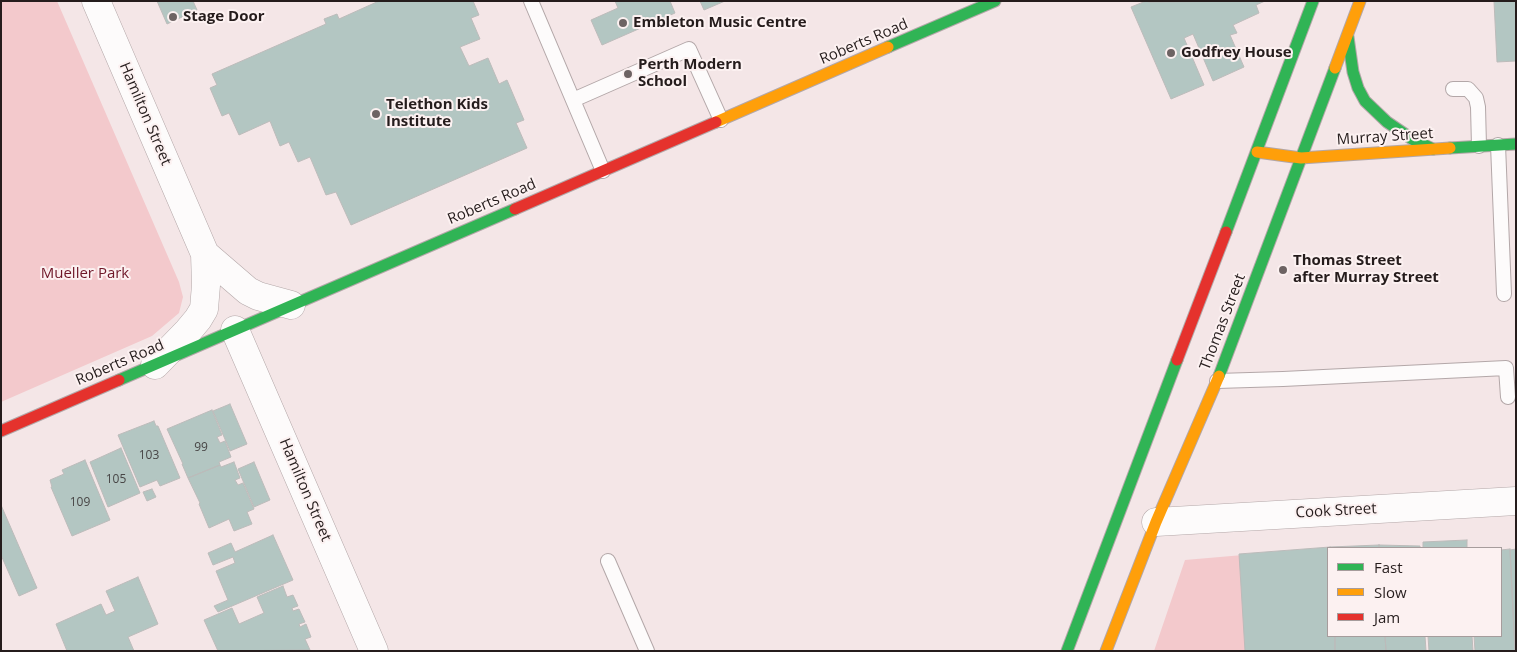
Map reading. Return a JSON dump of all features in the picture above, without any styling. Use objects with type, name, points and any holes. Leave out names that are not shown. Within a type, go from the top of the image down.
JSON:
[{"type":"main road","name":"Roberts Road","points":[[1,431],[995,1]]},
{"type":"main road","name":"Thomas Street","points":[[1067,651],[1313,1]]},
{"type":"main road","name":"Thomas Street","points":[[1106,651],[1156,522],[1217,381],[1360,1]]},
{"type":"main road","points":[[1348,32],[1353,72],[1365,101],[1412,140],[1433,149]]},
{"type":"main road","name":"Murray Street","points":[[1257,152],[1301,158],[1516,144]]},
{"type":"street","name":"Hamilton Street","points":[[96,1],[205,254],[206,285],[204,309],[188,331],[155,365]]},
{"type":"street","name":"Hamilton Street","points":[[205,254],[248,291],[258,296],[291,305]]},
{"type":"street","name":"Hamilton Street","points":[[235,330],[374,651]]},
{"type":"street","name":"Cook Street","points":[[1156,522],[1516,501]]},
{"type":"lane","points":[[531,1],[603,171]]},
{"type":"lane","points":[[573,100],[689,49],[721,120]]},
{"type":"lane","points":[[1453,89],[1468,89],[1476,98],[1479,146]]},
{"type":"lane","points":[[1498,145],[1504,294]]},
{"type":"lane","points":[[1217,381],[1506,368],[1508,397]]},
{"type":"lane","points":[[608,561],[647,651]]},
{"type":"green space","name":"Mueller Park","points":[[1,1],[57,1],[179,282],[183,297],[179,313],[152,336],[1,402]]},
{"type":"green space","points":[[1243,555],[1246,651],[1154,651],[1185,560]]},
{"type":"building","name":"Stage Door","points":[[157,1],[193,1],[197,10],[167,24]]},
{"type":"building","name":"Telethon Kids Institute","points":[[379,1],[473,1],[479,15],[471,18],[480,39],[460,47],[469,66],[488,58],[499,84],[507,80],[524,120],[516,123],[527,148],[351,225],[336,192],[326,195],[310,157],[298,162],[289,142],[280,146],[270,121],[239,135],[229,113],[222,116],[210,88],[217,85],[212,74],[326,24],[324,19],[337,14],[339,19]]},
{"type":"building","name":"Embleton Music Centre","points":[[615,1],[670,1],[675,13],[602,45],[591,20],[618,8]]},
{"type":"building","points":[[700,1],[725,1],[704,10]]},
{"type":"building","name":"Godfrey House","points":[[1146,1],[1265,1],[1256,5],[1259,13],[1233,25],[1237,33],[1230,35],[1244,67],[1213,81],[1193,34],[1184,38],[1204,85],[1171,99],[1131,7]]},
{"type":"building","points":[[1494,1],[1516,1],[1516,61],[1497,62]]},
{"type":"building","points":[[230,404],[247,444],[230,451],[213,411]]},
{"type":"building","points":[[212,410],[222,435],[217,437],[220,443],[225,441],[231,457],[219,462],[220,465],[188,478],[167,429]]},
{"type":"building","points":[[154,421],[156,426],[158,426],[180,478],[160,486],[157,480],[140,487],[118,435]]},
{"type":"building","points":[[121,448],[140,493],[108,507],[90,462]]},
{"type":"building","points":[[85,460],[110,520],[72,536],[51,487],[50,480],[64,474],[62,470]]},
{"type":"building","points":[[234,462],[240,478],[235,480],[238,485],[243,483],[254,509],[247,512],[252,524],[234,531],[229,519],[209,528],[188,478],[220,465],[221,467]]},
{"type":"building","points":[[254,462],[270,500],[254,507],[238,469]]},
{"type":"building","points":[[152,489],[156,497],[147,501],[143,492]]},
{"type":"building","points":[[1,505],[37,588],[19,596],[1,555]]},
{"type":"building","points":[[273,535],[293,580],[218,612],[214,606],[228,600],[216,571],[235,563],[233,557],[213,565],[208,553],[231,543],[235,552]]},
{"type":"building","points":[[1467,540],[1467,547],[1423,547],[1423,542]]},
{"type":"building","points":[[1379,545],[1379,547],[1330,547]]},
{"type":"building","points":[[1379,545],[1420,546],[1420,547],[1379,547]]},
{"type":"building","points":[[1327,547],[1327,637],[1335,637],[1335,651],[1245,651],[1239,554]]},
{"type":"building","points":[[1510,549],[1515,651],[1475,651],[1474,637],[1502,637],[1502,550]]},
{"type":"building","points":[[1516,549],[1516,651],[1515,651],[1510,550]]},
{"type":"building","points":[[138,577],[158,624],[128,637],[134,651],[67,651],[56,624],[101,604],[106,615],[115,611],[106,591]]},
{"type":"building","points":[[283,586],[287,597],[293,595],[298,606],[292,608],[293,611],[299,609],[305,622],[299,624],[300,627],[306,624],[311,637],[305,639],[310,650],[218,651],[204,620],[232,608],[239,624],[264,613],[257,597]]},
{"type":"building","points":[[1335,637],[1385,637],[1386,651],[1335,651]]},
{"type":"building","points":[[1385,637],[1425,637],[1426,651],[1386,651]]},
{"type":"building","points":[[1428,637],[1472,637],[1473,651],[1429,651]]},
{"type":"traffic: fast","points":[[888,47],[995,1]]},
{"type":"traffic: fast","points":[[1226,232],[1313,1]]},
{"type":"traffic: fast","points":[[1348,37],[1353,72],[1365,101],[1387,122],[1412,139],[1433,149]]},
{"type":"traffic: fast","points":[[1219,376],[1335,68]]},
{"type":"traffic: fast","points":[[1450,148],[1516,144]]},
{"type":"traffic: fast","points":[[119,380],[515,209]]},
{"type":"traffic: fast","points":[[1067,651],[1177,360]]},
{"type":"traffic: slow","points":[[1335,68],[1360,1]]},
{"type":"traffic: slow","points":[[716,122],[888,47]]},
{"type":"traffic: slow","points":[[1257,152],[1301,158],[1450,148]]},
{"type":"traffic: slow","points":[[1106,651],[1156,522],[1219,376]]},
{"type":"traffic: jam","points":[[515,209],[716,122]]},
{"type":"traffic: jam","points":[[1177,360],[1226,232]]},
{"type":"traffic: jam","points":[[1,431],[119,380]]},
{"type":"place","name":"Stage Door","points":[[173,17]]},
{"type":"place","name":"Embleton Music Centre","points":[[623,23]]},
{"type":"place","name":"Godfrey House","points":[[1171,53]]},
{"type":"place","name":"Perth Modern School","points":[[628,74]]},
{"type":"place","name":"Telethon Kids Institute","points":[[376,114]]},
{"type":"place","name":"Thomas Street after Murray Street","points":[[1283,270]]}]
